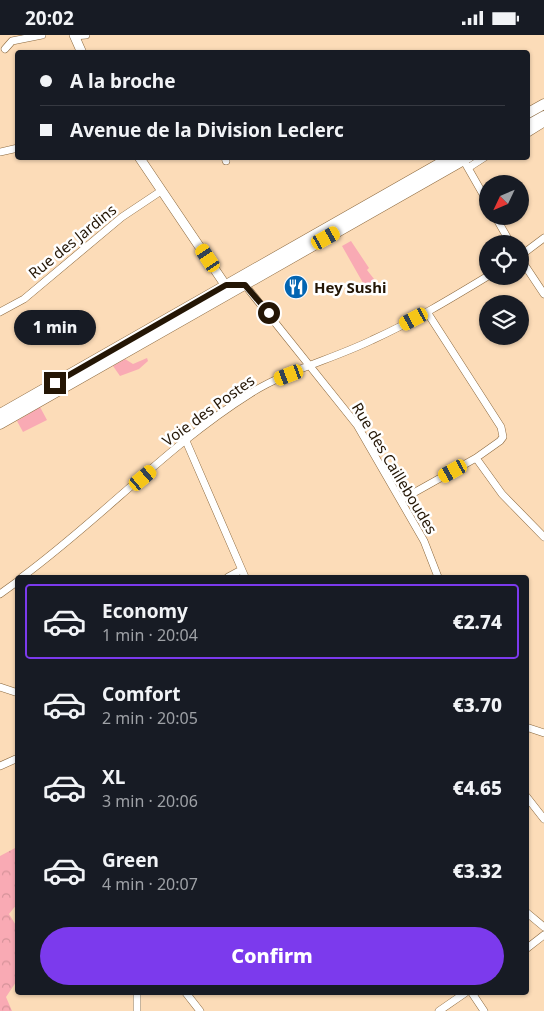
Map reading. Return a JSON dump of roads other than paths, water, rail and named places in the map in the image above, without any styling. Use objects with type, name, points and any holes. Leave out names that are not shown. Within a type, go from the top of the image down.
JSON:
[{"type":"main road","points":[[530,112],[544,104]]},
{"type":"main road","points":[[530,124],[544,116]]},
{"type":"main road","points":[[0,414],[446,160]]},
{"type":"main road","points":[[0,424],[467,162]]},
{"type":"street","points":[[5,49],[12,41],[42,35]]},
{"type":"street","points":[[81,50],[74,36],[86,35]]},
{"type":"street","points":[[530,132],[544,123]]},
{"type":"street","points":[[0,152],[15,148]]},
{"type":"street","points":[[141,160],[226,285],[245,285]]},
{"type":"street","points":[[467,162],[479,185]]},
{"type":"street","name":"Rue des Jardins","points":[[0,312],[24,299],[122,217],[161,191]]},
{"type":"street","points":[[529,250],[544,238]]},
{"type":"street","points":[[529,271],[544,295]]},
{"type":"street","name":"Voie des Postes","points":[[24,575],[186,441],[254,391],[372,341],[479,281]]},
{"type":"street","name":"Rue des Cailleboudes","points":[[245,285],[256,295],[357,425],[424,541],[437,575]]},
{"type":"street","points":[[401,500],[476,458],[503,437],[501,427],[427,312]]},
{"type":"street","points":[[186,441],[244,575]]},
{"type":"street","points":[[476,458],[502,494],[544,537]]},
{"type":"street","points":[[232,575],[242,570]]},
{"type":"street","points":[[0,594],[15,583]]},
{"type":"street","points":[[0,687],[15,692]]},
{"type":"street","points":[[529,728],[544,733]]},
{"type":"street","points":[[0,766],[15,759]]},
{"type":"street","points":[[529,801],[544,819]]},
{"type":"street","points":[[529,914],[544,927]]},
{"type":"street","points":[[529,947],[544,935]]},
{"type":"street","points":[[137,995],[137,1011]]},
{"type":"street","points":[[188,995],[200,1011]]},
{"type":"street","points":[[439,1011],[462,995]]},
{"type":"street","points":[[473,995],[484,1011]]},
{"type":"place","name":"Hey Sushi","points":[[296,287]]}]
